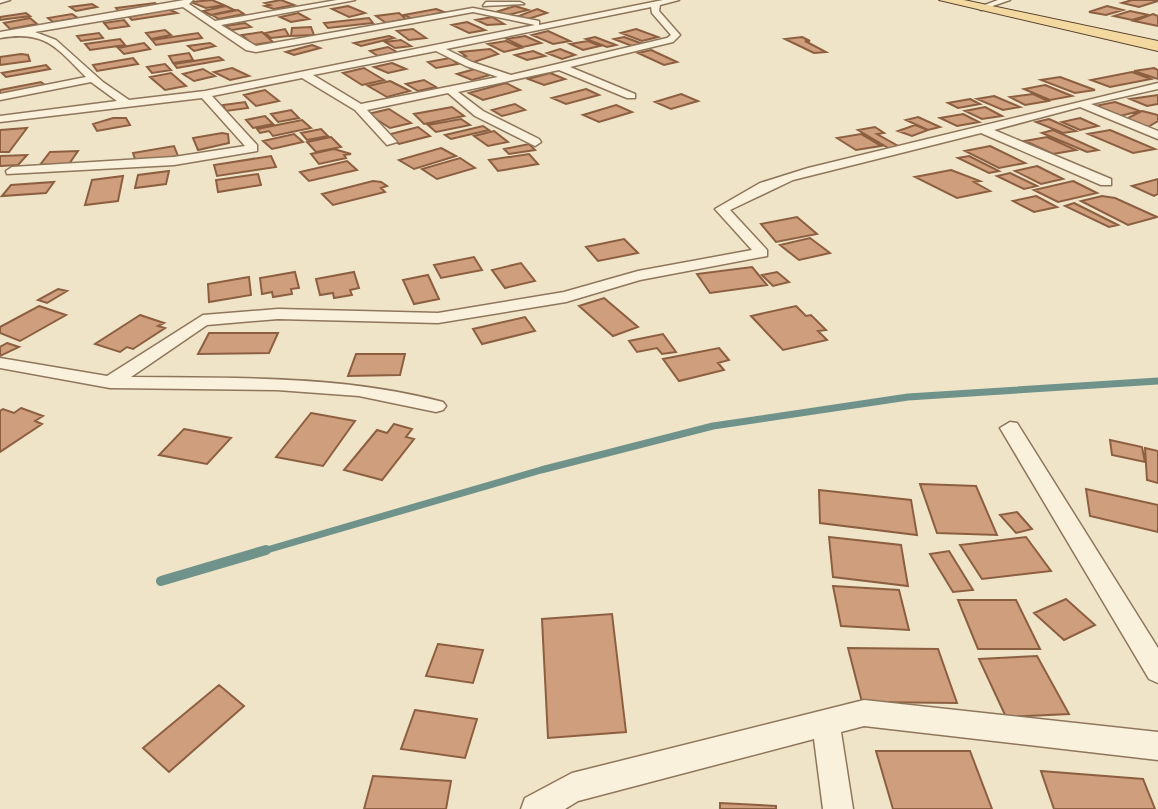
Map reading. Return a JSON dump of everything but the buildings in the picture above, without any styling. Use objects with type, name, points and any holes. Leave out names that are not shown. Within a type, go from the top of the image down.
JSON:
[{"type":"main road","points":[[946,0],[1158,46]]},
{"type":"street","points":[[0,1],[6,0]]},
{"type":"street","points":[[211,24],[351,0]]},
{"type":"street","points":[[0,119],[124,101],[205,94],[545,24],[676,0]]},
{"type":"street","points":[[981,8],[1006,0]]},
{"type":"street","points":[[0,35],[187,2],[211,24],[249,48],[256,48],[466,5],[520,4]]},
{"type":"street","points":[[359,108],[511,78],[675,37],[655,11],[656,4]]},
{"type":"street","points":[[466,5],[545,24]]},
{"type":"street","points":[[14,33],[48,35],[107,94],[124,101]]},
{"type":"street","points":[[436,47],[469,64],[511,78]]},
{"type":"street","points":[[559,66],[631,96]]},
{"type":"street","points":[[302,73],[359,108],[391,142]]},
{"type":"street","points":[[0,97],[91,79]]},
{"type":"street","points":[[110,382],[203,320],[278,314],[438,318],[566,297],[638,276],[762,253],[722,209],[742,195],[834,163],[885,154],[1158,86]]},
{"type":"street","points":[[451,90],[459,100],[489,119],[535,142]]},
{"type":"street","points":[[12,171],[174,161],[253,148],[205,94]]},
{"type":"street","points":[[1081,104],[1158,135]]},
{"type":"street","points":[[984,130],[1106,183]]},
{"type":"street","points":[[0,363],[110,382],[277,384],[359,390],[436,406]]},
{"type":"street","points":[[1010,428],[1158,671]]},
{"type":"street","points":[[537,809],[572,788],[864,713],[1158,746]]},
{"type":"street","points":[[826,724],[838,809]]},
{"type":"waterway","points":[[260,552],[541,470],[713,426],[908,397],[1158,381]]},
{"type":"waterway","points":[[161,581],[266,550]]}]
